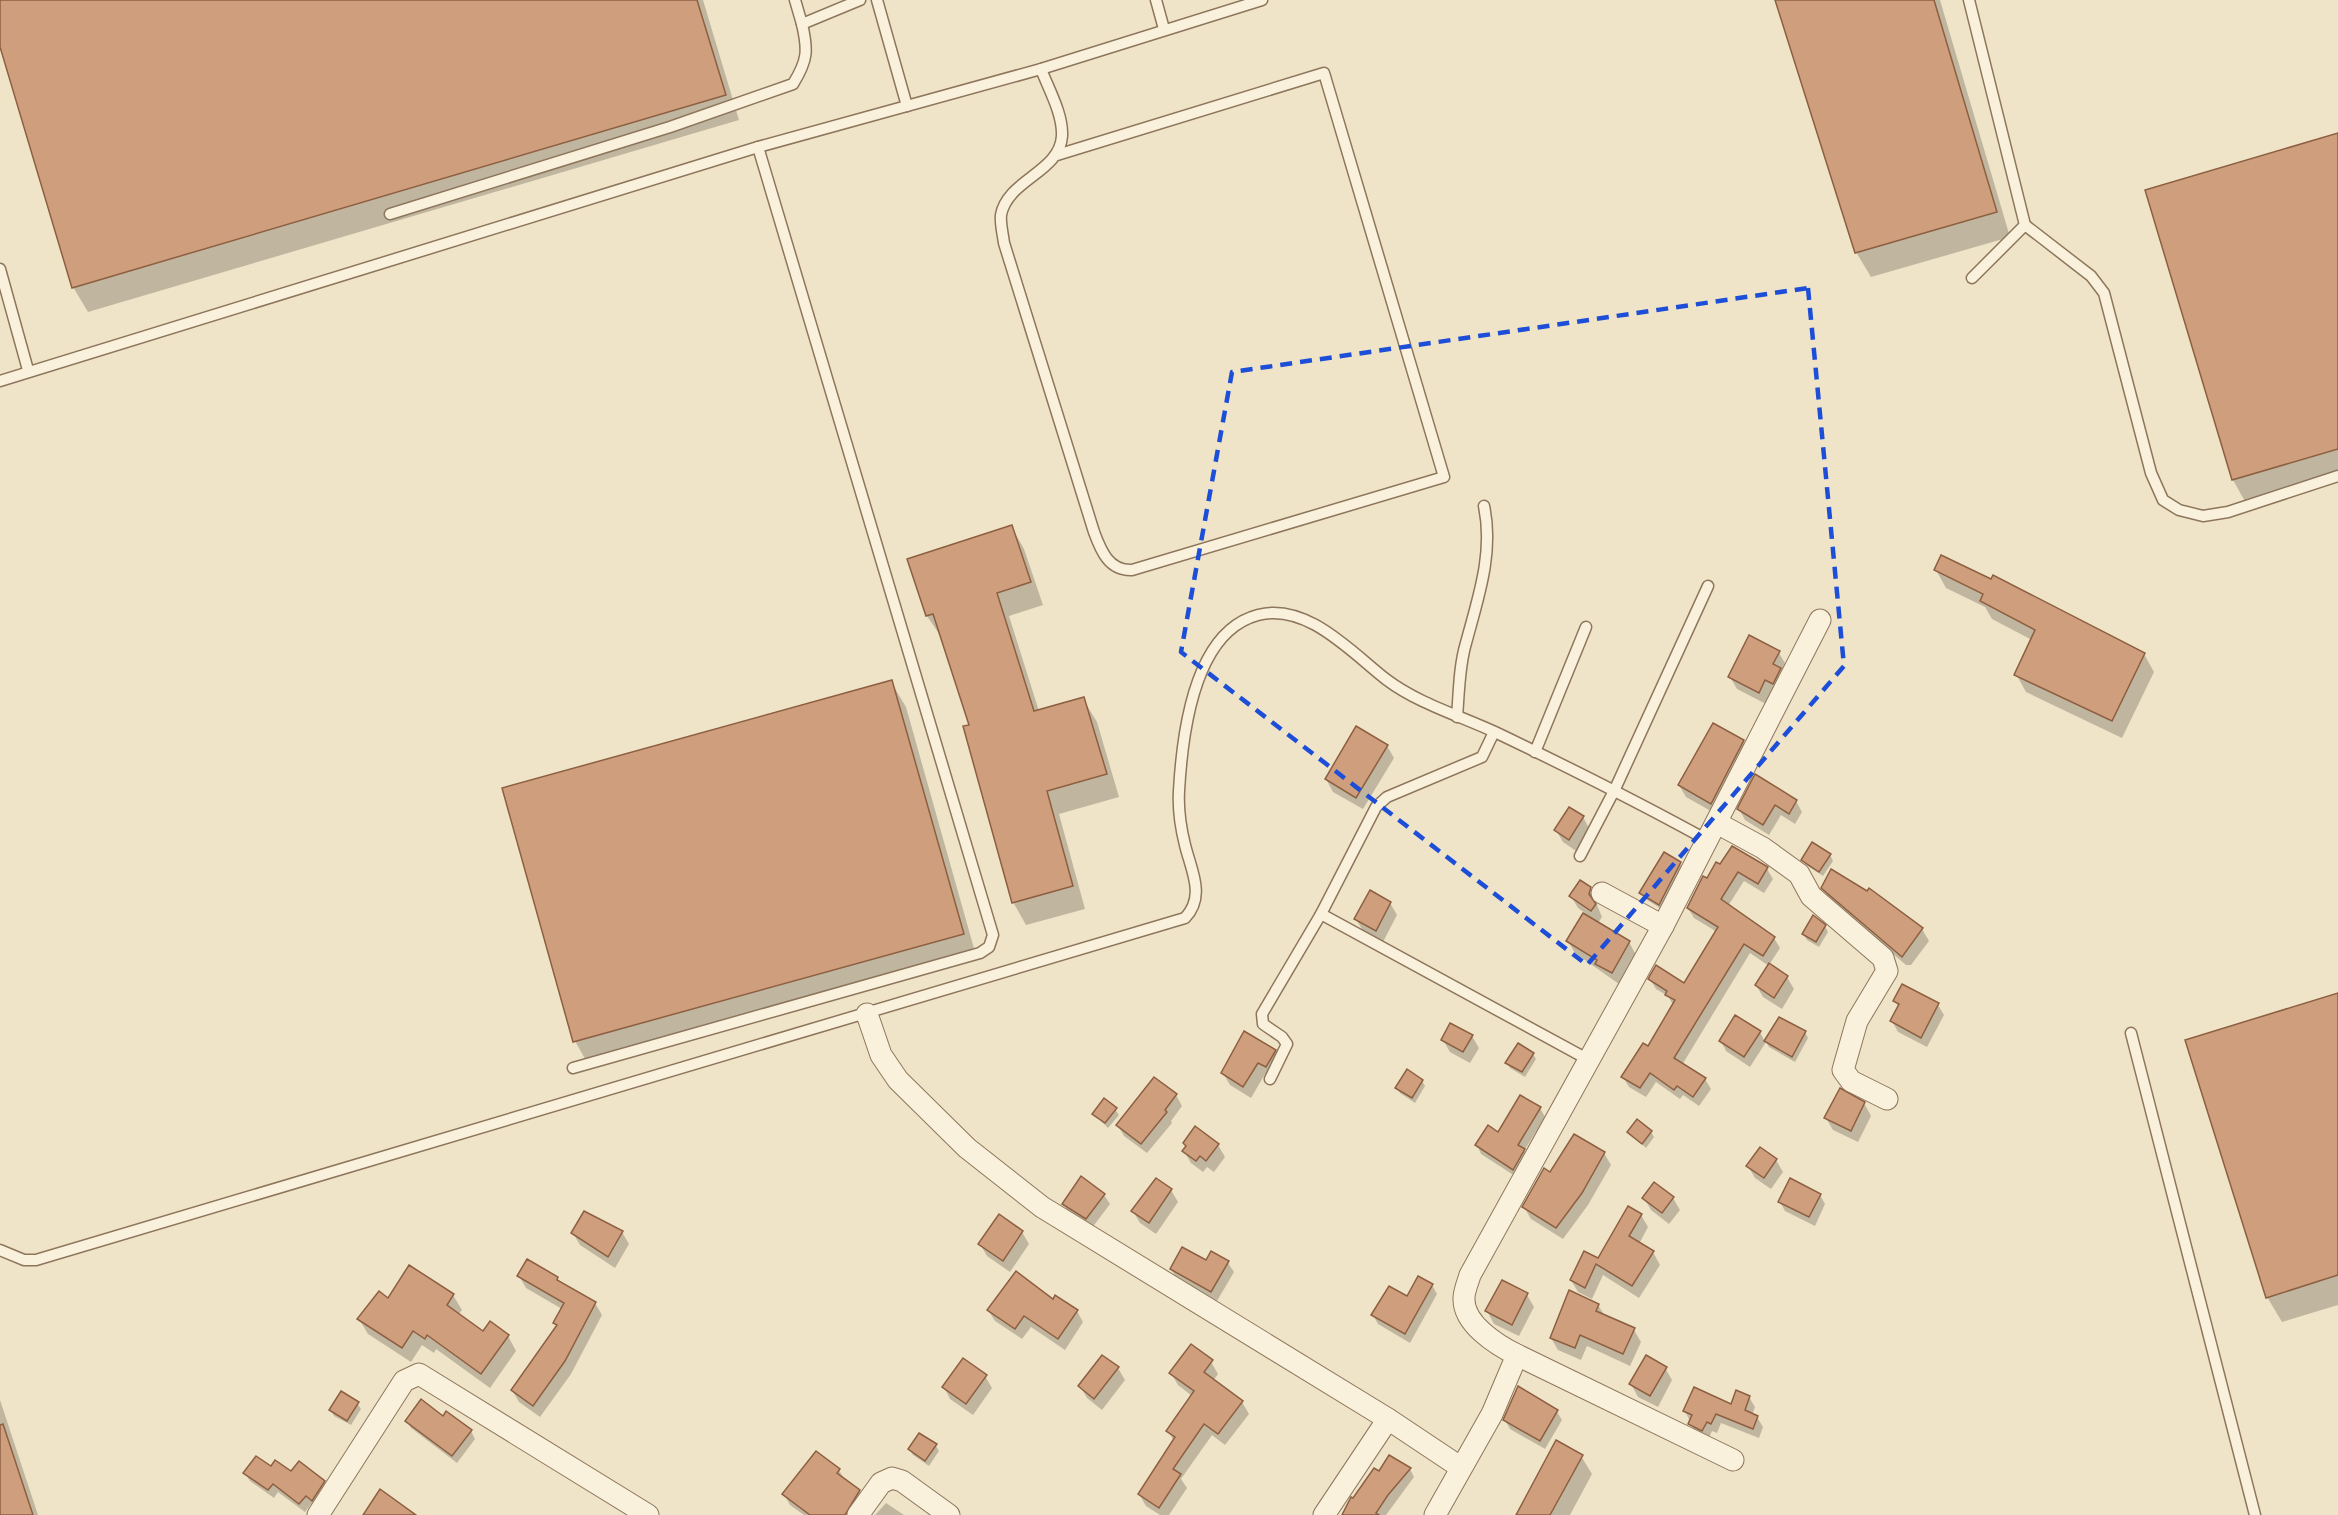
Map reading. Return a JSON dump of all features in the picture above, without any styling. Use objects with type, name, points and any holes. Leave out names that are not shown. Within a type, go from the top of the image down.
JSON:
[{"type":"street","points":[[1733,1460],[1499,1346],[1471,1320],[1464,1299],[1470,1275],[1663,926],[1820,620]]},
{"type":"street","points":[[1712,832],[1763,848],[1799,874],[1811,896],[1879,952],[1887,963],[1887,971],[1857,1021],[1843,1064],[1846,1077],[1851,1081],[1887,1099]]},
{"type":"street","points":[[1602,893],[1663,926]]},
{"type":"street","points":[[867,1014],[881,1055],[898,1080],[967,1148],[1042,1207],[1388,1419],[1460,1467]]},
{"type":"street","points":[[1436,1515],[1460,1467],[1492,1414],[1517,1355]]},
{"type":"street","points":[[318,1515],[404,1381],[419,1374],[648,1515]]},
{"type":"street","points":[[1324,1515],[1388,1419]]},
{"type":"street","points":[[858,1515],[881,1484],[892,1478],[902,1481],[949,1515]]},
{"type":"lane","points":[[390,214],[670,127],[793,84],[802,70],[808,50],[795,0]]},
{"type":"lane","points":[[802,24],[860,0]]},
{"type":"lane","points":[[877,0],[907,106]]},
{"type":"lane","points":[[1156,0],[1164,29]]},
{"type":"lane","points":[[0,381],[28,370],[758,147],[1041,69],[1262,0]]},
{"type":"lane","points":[[1969,0],[2025,225],[2091,276],[2104,293],[2151,473],[2163,500],[2180,510],[2203,516],[2228,512],[2338,476]]},
{"type":"lane","points":[[1041,69],[1060,120],[1062,138],[1057,155],[1009,197],[1001,216],[1004,243],[1094,532],[1109,563],[1125,570],[1132,570],[1444,477],[1324,73],[1057,155]]},
{"type":"lane","points":[[573,1068],[980,953],[989,947],[993,935],[758,147]]},
{"type":"lane","points":[[1972,278],[2025,225]]},
{"type":"lane","points":[[0,269],[28,370]]},
{"type":"lane","points":[[1457,717],[1465,644],[1480,599],[1486,562],[1487,528],[1484,506]]},
{"type":"lane","points":[[1580,856],[1615,789],[1708,586]]},
{"type":"lane","points":[[0,1250],[24,1260],[36,1260],[1185,918],[1192,911],[1196,893],[1178,799],[1189,707],[1199,677],[1216,646],[1238,625],[1257,615],[1283,613],[1313,624],[1390,682],[1457,717],[1712,832]]},
{"type":"lane","points":[[1534,752],[1586,627]]},
{"type":"lane","points":[[1270,1079],[1287,1044],[1282,1037],[1263,1024],[1262,1014],[1321,914],[1380,801],[1482,757],[1494,732]]},
{"type":"lane","points":[[1321,914],[1589,1060]]},
{"type":"lane","points":[[2131,1033],[2255,1515]]},
{"type":"highlighted area","points":[[1808,288],[1844,666],[1587,965],[1181,652],[1232,372]]},
{"type":"building","points":[[0,0],[697,0],[726,95],[72,288],[0,47]]},
{"type":"building","points":[[1775,0],[1934,0],[1997,212],[1855,253]]},
{"type":"building","points":[[2338,133],[2338,449],[2232,480],[2145,190]]},
{"type":"building","points":[[1012,525],[1031,582],[997,593],[1034,711],[1084,697],[1107,774],[1047,791],[1073,886],[1012,903],[963,726],[969,725],[933,614],[926,616],[907,559]]},
{"type":"building","points":[[1941,555],[1991,579],[1993,575],[2145,653],[2112,721],[2014,675],[2035,630],[1980,601],[1983,594],[1934,570]]},
{"type":"building","points":[[1749,635],[1780,651],[1773,664],[1781,668],[1773,684],[1765,680],[1759,693],[1728,677]]},
{"type":"building","points":[[892,680],[964,934],[573,1042],[502,788]]},
{"type":"building","points":[[1713,723],[1744,740],[1711,804],[1678,785]]},
{"type":"building","points":[[1356,726],[1388,745],[1356,798],[1325,779]]},
{"type":"building","points":[[1755,774],[1797,800],[1789,814],[1775,805],[1763,825],[1737,809]]},
{"type":"building","points":[[1569,807],[1584,816],[1569,840],[1554,830]]},
{"type":"building","points":[[1812,842],[1831,854],[1819,872],[1801,860]]},
{"type":"building","points":[[1732,846],[1768,867],[1758,884],[1738,872],[1721,899],[1775,937],[1763,956],[1744,944],[1674,1058],[1706,1078],[1693,1097],[1677,1086],[1674,1090],[1650,1073],[1640,1088],[1621,1077],[1643,1043],[1648,1046],[1675,1000],[1665,995],[1667,991],[1648,979],[1656,965],[1684,983],[1718,927],[1687,908],[1703,876],[1707,878],[1716,862],[1720,864]]},
{"type":"building","points":[[1664,852],[1681,862],[1659,905],[1639,893]]},
{"type":"building","points":[[1831,869],[1867,891],[1869,888],[1923,928],[1902,957],[1821,888]]},
{"type":"building","points":[[1580,880],[1591,887],[1589,894],[1596,904],[1591,911],[1569,896]]},
{"type":"building","points":[[1370,890],[1391,902],[1376,931],[1354,919]]},
{"type":"building","points":[[1583,913],[1630,941],[1612,973],[1595,964],[1597,960],[1566,941]]},
{"type":"building","points":[[1813,915],[1826,925],[1816,942],[1802,934]]},
{"type":"building","points":[[1769,963],[1788,976],[1774,998],[1755,985]]},
{"type":"building","points":[[1902,984],[1939,1003],[1921,1038],[1890,1021],[1899,1004],[1893,1001]]},
{"type":"building","points":[[2338,993],[2338,1275],[2266,1298],[2185,1040]]},
{"type":"building","points":[[1735,1015],[1761,1031],[1744,1057],[1719,1041]]},
{"type":"building","points":[[1779,1017],[1806,1031],[1792,1057],[1764,1041]]},
{"type":"building","points":[[1450,1023],[1473,1035],[1463,1052],[1441,1040]]},
{"type":"building","points":[[1244,1031],[1276,1050],[1266,1067],[1258,1063],[1243,1087],[1221,1073]]},
{"type":"building","points":[[1518,1043],[1534,1053],[1522,1072],[1505,1063]]},
{"type":"building","points":[[1407,1069],[1423,1080],[1412,1098],[1395,1088]]},
{"type":"building","points":[[1154,1077],[1177,1094],[1165,1110],[1167,1112],[1141,1144],[1116,1125]]},
{"type":"building","points":[[1840,1088],[1865,1102],[1851,1131],[1824,1118]]},
{"type":"building","points":[[1520,1095],[1541,1107],[1518,1145],[1525,1149],[1513,1170],[1475,1145],[1488,1125],[1498,1132]]},
{"type":"building","points":[[1104,1098],[1117,1108],[1105,1123],[1092,1114]]},
{"type":"building","points":[[1637,1119],[1652,1131],[1642,1144],[1627,1132]]},
{"type":"building","points":[[1195,1126],[1219,1144],[1206,1161],[1200,1156],[1196,1161],[1182,1151],[1186,1146],[1183,1143]]},
{"type":"building","points":[[1574,1134],[1605,1152],[1582,1193],[1556,1228],[1522,1207],[1544,1168],[1550,1172]]},
{"type":"building","points":[[1760,1147],[1777,1159],[1764,1178],[1746,1166]]},
{"type":"building","points":[[1081,1176],[1105,1194],[1086,1219],[1062,1204]]},
{"type":"building","points":[[1156,1178],[1172,1189],[1149,1223],[1131,1211]]},
{"type":"building","points":[[1790,1178],[1821,1194],[1809,1217],[1778,1202]]},
{"type":"building","points":[[1654,1182],[1674,1197],[1662,1213],[1642,1198]]},
{"type":"building","points":[[1628,1206],[1642,1214],[1629,1236],[1654,1251],[1632,1286],[1596,1264],[1585,1288],[1570,1280],[1584,1251],[1598,1258]]},
{"type":"building","points":[[584,1211],[623,1231],[608,1257],[571,1233]]},
{"type":"building","points":[[999,1214],[1023,1231],[1003,1261],[978,1244]]},
{"type":"building","points":[[1182,1247],[1206,1260],[1211,1251],[1229,1261],[1211,1292],[1170,1269]]},
{"type":"building","points":[[527,1259],[558,1277],[557,1280],[596,1302],[565,1361],[533,1406],[511,1390],[557,1325],[553,1323],[564,1303],[517,1276]]},
{"type":"building","points":[[409,1265],[454,1294],[447,1305],[483,1331],[490,1321],[509,1335],[481,1374],[427,1335],[425,1339],[413,1331],[402,1348],[357,1319],[379,1291],[388,1298]]},
{"type":"building","points":[[1016,1271],[1053,1299],[1055,1295],[1078,1310],[1058,1339],[1024,1316],[1015,1329],[987,1310]]},
{"type":"building","points":[[1418,1276],[1433,1284],[1405,1334],[1371,1315],[1389,1286],[1407,1296]]},
{"type":"building","points":[[1502,1280],[1528,1293],[1512,1325],[1485,1311]]},
{"type":"building","points":[[1569,1290],[1599,1304],[1596,1311],[1635,1328],[1623,1354],[1580,1335],[1575,1348],[1550,1338]]},
{"type":"building","points":[[1191,1344],[1213,1360],[1204,1372],[1243,1401],[1218,1434],[1204,1424],[1173,1469],[1181,1474],[1159,1508],[1138,1494],[1175,1437],[1166,1431],[1194,1391],[1169,1373]]},
{"type":"building","points":[[1102,1355],[1119,1367],[1094,1399],[1078,1386]]},
{"type":"building","points":[[1646,1355],[1667,1367],[1650,1396],[1629,1384]]},
{"type":"building","points":[[963,1358],[987,1375],[966,1404],[942,1387]]},
{"type":"building","points":[[1518,1386],[1558,1410],[1540,1441],[1503,1420]]},
{"type":"building","points":[[1694,1387],[1731,1404],[1736,1390],[1750,1396],[1745,1410],[1758,1416],[1753,1429],[1716,1414],[1711,1424],[1707,1422],[1702,1431],[1688,1424],[1692,1415],[1683,1411]]},
{"type":"building","points":[[341,1391],[359,1402],[347,1421],[329,1410]]},
{"type":"building","points":[[421,1399],[443,1416],[446,1411],[472,1430],[452,1456],[405,1421]]},
{"type":"building","points":[[3,1424],[33,1515],[0,1515],[0,1425]]},
{"type":"building","points":[[919,1433],[937,1444],[925,1461],[908,1449]]},
{"type":"building","points":[[1556,1440],[1583,1455],[1550,1515],[1516,1515]]},
{"type":"building","points":[[816,1451],[840,1469],[837,1473],[860,1490],[845,1515],[810,1515],[782,1494]]},
{"type":"building","points":[[1389,1455],[1411,1468],[1388,1495],[1376,1513],[1379,1515],[1342,1515],[1351,1497],[1353,1498],[1374,1468],[1379,1471]]},
{"type":"building","points":[[256,1456],[271,1466],[275,1460],[291,1471],[299,1461],[325,1481],[312,1501],[306,1496],[299,1504],[273,1484],[268,1490],[243,1473]]},
{"type":"building","points":[[380,1489],[416,1515],[363,1515]]}]
